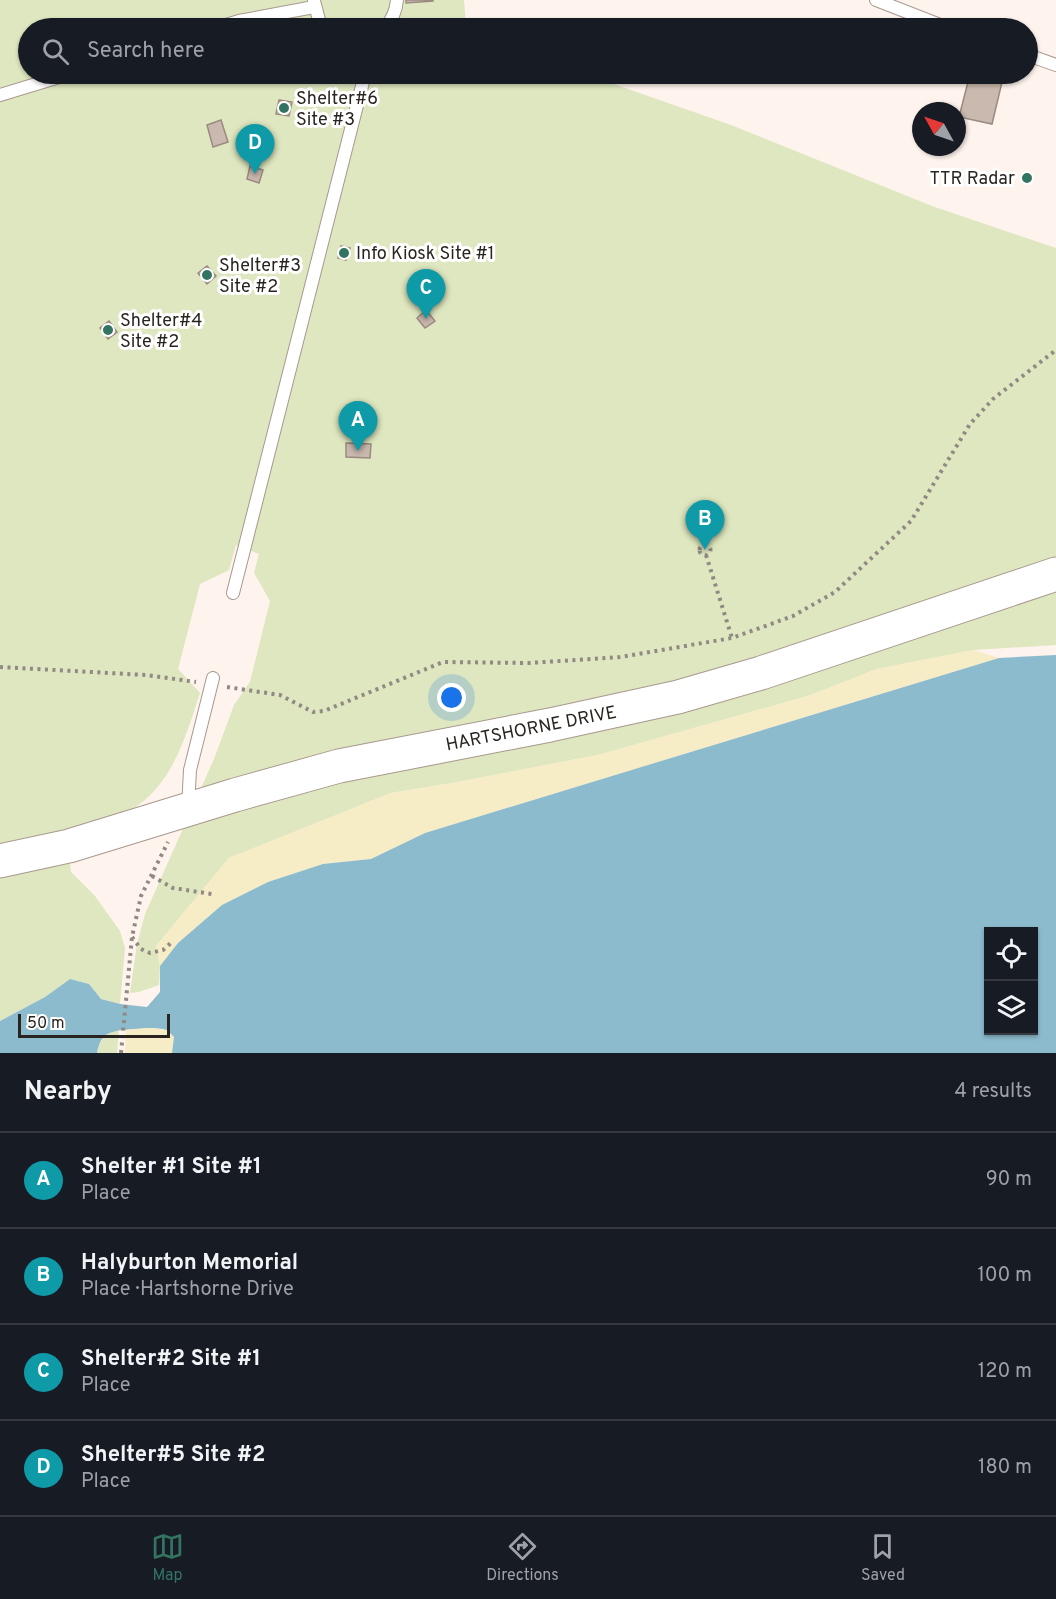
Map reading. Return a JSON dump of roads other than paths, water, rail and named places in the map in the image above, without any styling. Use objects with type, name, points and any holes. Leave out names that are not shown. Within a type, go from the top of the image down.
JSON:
[{"type":"main road","name":"HARTSHORNE DRIVE","points":[[0,861],[69,846],[339,766],[550,725],[678,697],[761,673],[1056,574]]},
{"type":"lane","points":[[392,18],[397,0]]},
{"type":"lane","points":[[876,0],[922,18]]},
{"type":"lane","points":[[252,18],[314,3],[318,18]]},
{"type":"lane","points":[[1038,59],[1056,65]]},
{"type":"lane","points":[[0,95],[36,84]]},
{"type":"lane","points":[[233,593],[361,84]]},
{"type":"lane","points":[[182,811],[212,681]]},
{"type":"water","points":[[1056,655],[1056,1053],[172,1053],[174,1037],[167,1030],[150,1028],[109,1033],[99,1045],[97,1053],[0,1053],[0,1021],[45,997],[70,979],[89,984],[101,999],[147,1007],[160,992],[160,966],[178,943],[222,905],[268,882],[323,864],[371,859],[425,833],[999,658]]},
{"type":"place","name":"Shelter#6 Site #3","points":[[284,108]]},
{"type":"place","name":"Shelter#5 Site #2","points":[[255,174]]},
{"type":"place","name":"TTR Radar","points":[[1027,178]]},
{"type":"place","name":"Info Kiosk Site #1","points":[[344,253]]},
{"type":"place","name":"Shelter#3 Site #2","points":[[207,275]]},
{"type":"place","name":"Shelter#2 Site #1","points":[[426,319]]},
{"type":"place","name":"Shelter#4 Site #2","points":[[108,330]]},
{"type":"place","name":"Shelter #1 Site #1","points":[[358,451]]},
{"type":"place","name":"Halyburton Memorial","points":[[705,550]]}]
